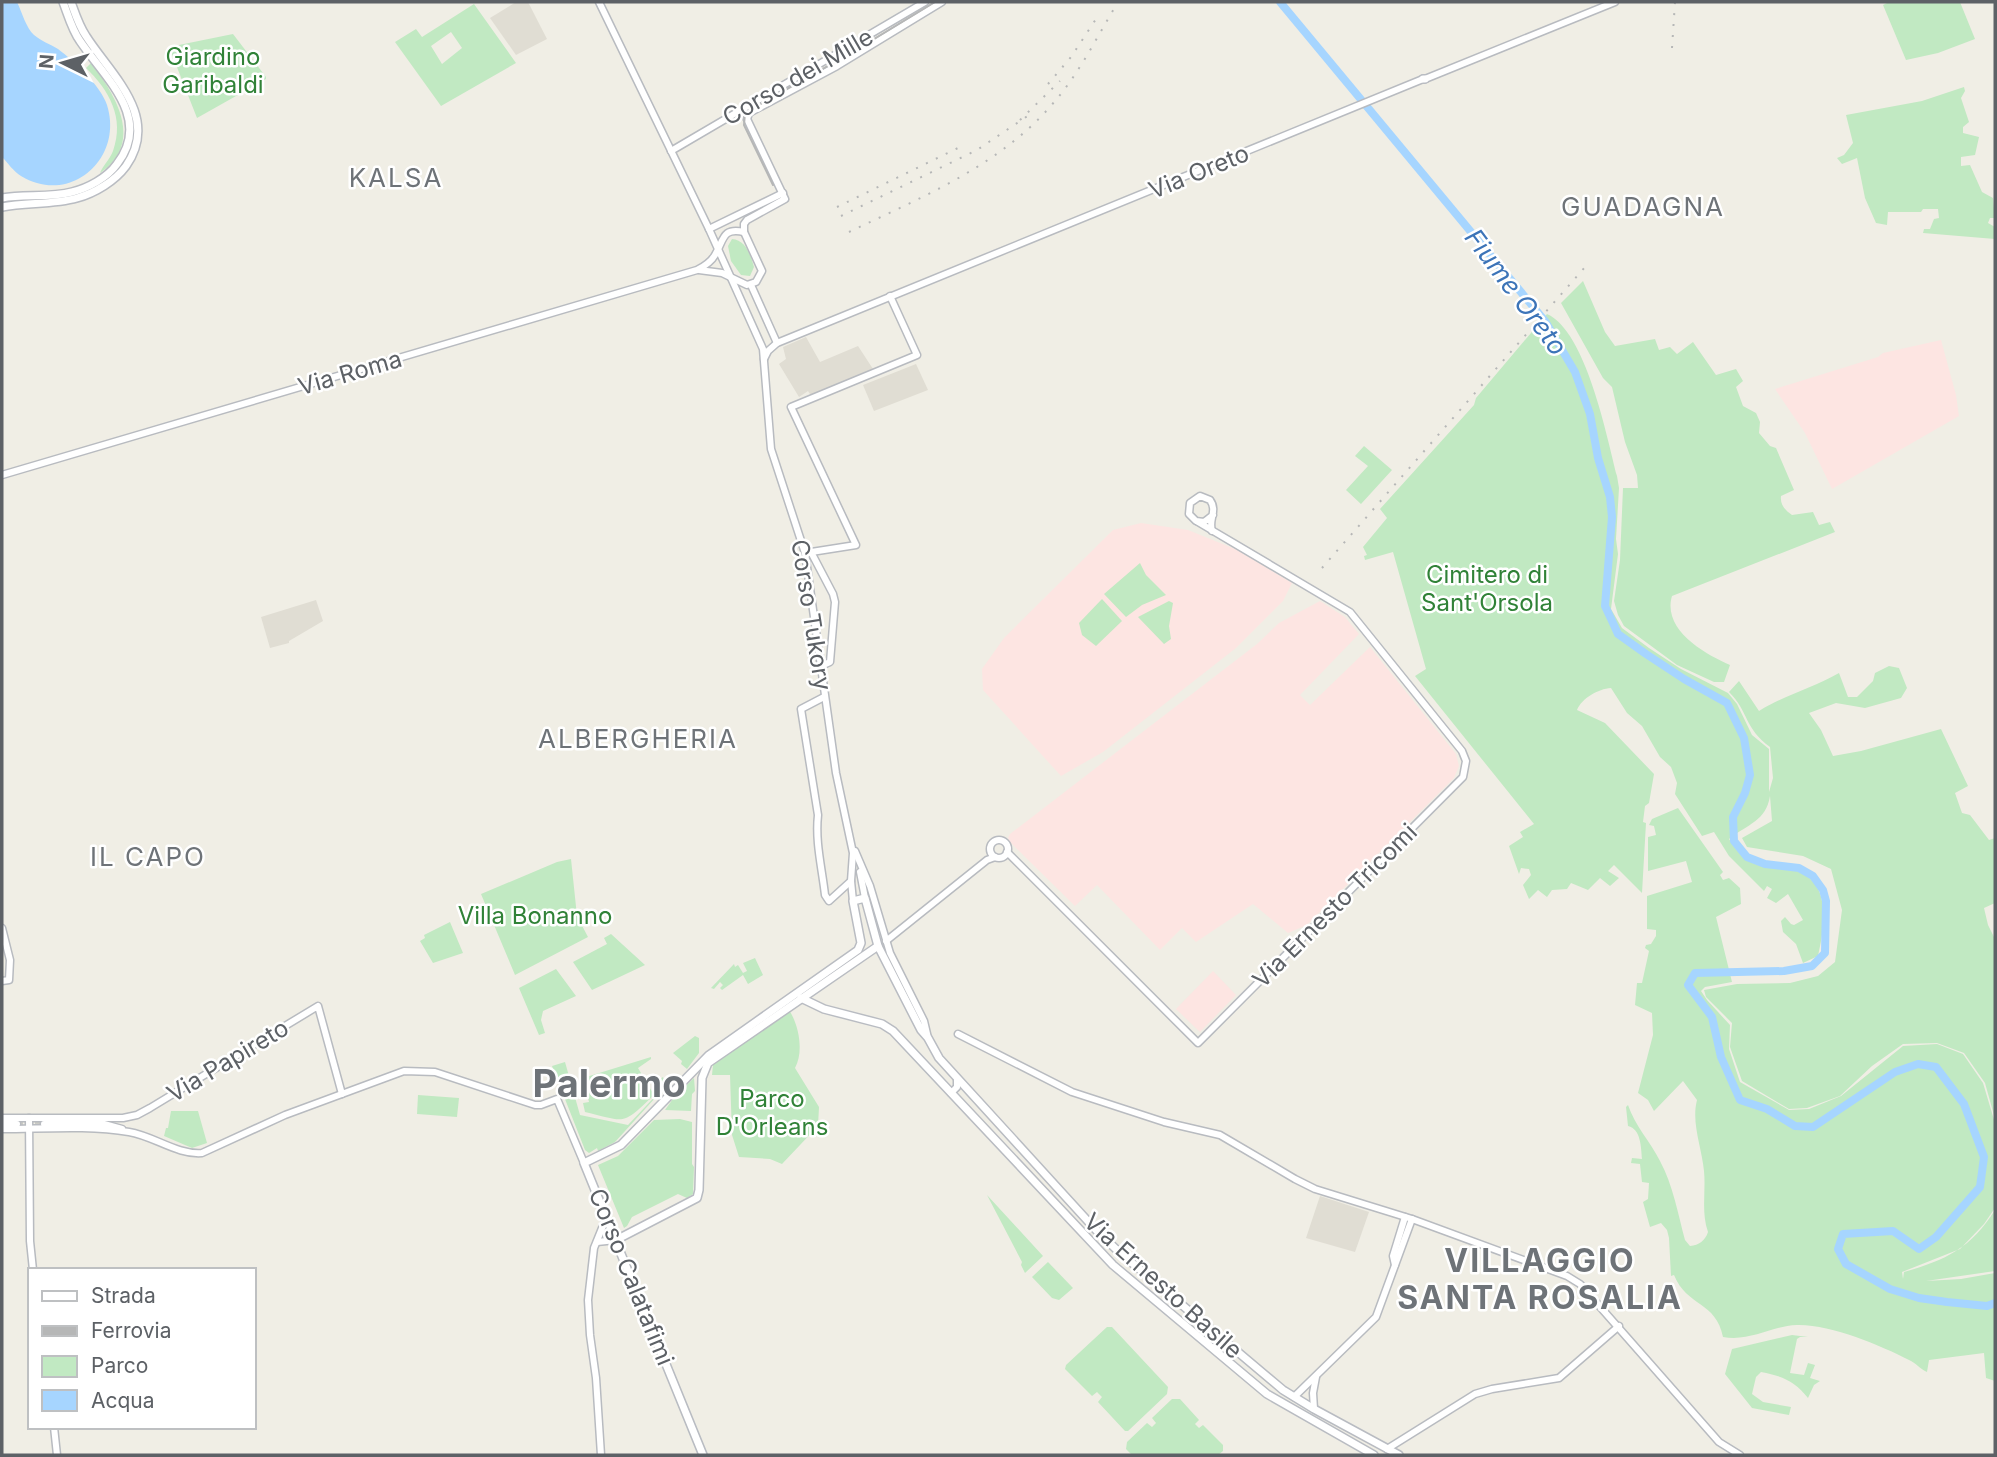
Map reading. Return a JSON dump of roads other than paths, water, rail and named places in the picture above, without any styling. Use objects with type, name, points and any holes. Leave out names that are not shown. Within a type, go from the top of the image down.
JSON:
[{"type":"main road","points":[[2,207],[7,200],[83,189],[111,172],[127,147],[130,123],[118,92],[80,41],[63,2]]},
{"type":"main road","points":[[7,200],[68,200],[85,196],[118,175],[134,150],[137,122],[125,89],[86,37],[71,2]]},
{"type":"main road","points":[[853,901],[864,894]]},
{"type":"main road","name":"Corso Tukory","points":[[864,894],[882,944],[883,956]]},
{"type":"main road","name":"Corso Tukory","points":[[692,1073],[717,1049],[860,948],[862,943],[853,901]]},
{"type":"main road","points":[[616,1240],[697,1198],[702,1078],[706,1066],[882,944]]},
{"type":"main road","name":"Via Ernesto Basile","points":[[883,956],[921,1030],[939,1058],[1118,1251],[1258,1371],[1314,1409],[1399,1455]]},
{"type":"main road","name":"Via Ernesto Basile","points":[[801,998],[824,1009],[887,1026],[1113,1265],[1267,1394],[1374,1455]]},
{"type":"main road","points":[[584,1163],[621,1145],[692,1073],[698,1071],[702,1078]]},
{"type":"main road","name":"Corso Calatafimi","points":[[584,1163],[703,1455]]},
{"type":"street","name":"Corso Tukory","points":[[599,2],[709,229],[763,349],[771,449],[808,553],[833,594],[835,602],[830,662],[819,667]]},
{"type":"street","name":"Corso dei Mille","points":[[671,151],[733,116],[760,96],[925,2]]},
{"type":"street","name":"Corso dei Mille","points":[[747,118],[749,113],[837,66],[942,2]]},
{"type":"street","name":"Via Oreto","points":[[780,342],[1505,46],[1597,5],[1615,2]]},
{"type":"street","points":[[697,270],[713,271],[730,276],[741,284],[751,285],[762,271],[743,225],[785,199],[747,118],[743,115],[733,116]]},
{"type":"street","points":[[709,229],[781,190]]},
{"type":"street","points":[[697,270],[708,264],[718,250],[721,239],[727,234],[733,231],[744,232]]},
{"type":"street","name":"Via Roma","points":[[2,475],[697,270]]},
{"type":"street","points":[[751,285],[780,342],[768,351],[764,359]]},
{"type":"street","points":[[808,553],[856,545],[791,407],[917,355],[891,296]]},
{"type":"street","points":[[1203,496],[1214,506],[1211,525],[1213,532],[1190,517],[1188,510],[1191,501],[1197,497],[1203,496]]},
{"type":"street","points":[[1198,522],[1213,516]]},
{"type":"street","name":"Via Ernesto Tricomi","points":[[882,944],[987,860],[1002,855],[1018,862],[1198,1043],[1463,777],[1466,765],[1464,754],[1350,612],[1213,532]]},
{"type":"street","name":"Corso Tukory","points":[[808,553],[819,667],[854,863],[851,881],[853,901]]},
{"type":"street","points":[[824,698],[801,709],[818,819],[825,895],[832,899]]},
{"type":"street","name":"Corso Tukory","points":[[851,842],[870,886],[882,944]]},
{"type":"street","name":"Corso Tukory","points":[[859,863],[864,894]]},
{"type":"street","points":[[832,899],[851,881],[864,894]]},
{"type":"street","points":[[832,899],[845,894],[853,901]]},
{"type":"street","points":[[2,928],[10,960],[6,981]]},
{"type":"street","name":"Via Ernesto Basile","points":[[882,944],[924,1021],[928,1038]]},
{"type":"street","name":"Via Papireto","points":[[32,1118],[114,1118],[137,1115],[318,1006],[342,1094]]},
{"type":"street","points":[[958,1034],[1072,1092],[1164,1122],[1220,1135],[1315,1189],[1408,1218],[1567,1276],[1580,1284],[1619,1326],[1679,1399],[1719,1442],[1740,1455]]},
{"type":"street","name":"Corso Calatafimi","points":[[342,1094],[395,1074],[420,1070],[450,1076],[535,1105],[557,1099],[584,1163]]},
{"type":"street","points":[[951,1093],[957,1087],[957,1079]]},
{"type":"street","points":[[44,1124],[104,1124],[149,1137],[190,1154],[202,1153],[285,1115],[342,1094]]},
{"type":"street","points":[[2,1118],[32,1118],[30,1241],[33,1268]]},
{"type":"street","points":[[2,1127],[17,1124]]},
{"type":"street","points":[[2,1127],[131,1132]]},
{"type":"street","points":[[1056,1205],[1066,1196]]},
{"type":"street","points":[[601,1455],[589,1314],[590,1272],[607,1216]]},
{"type":"street","points":[[1294,1397],[1376,1317],[1395,1265],[1392,1256],[1408,1218]]},
{"type":"street","points":[[597,1242],[616,1240]]},
{"type":"street","points":[[1387,1449],[1475,1394],[1559,1378],[1619,1326]]},
{"type":"street","points":[[1314,1409],[1316,1374]]},
{"type":"street","points":[[54,1429],[57,1455]]},
{"type":"water","points":[[2,2],[17,2],[31,32],[58,49],[79,67],[99,90],[107,105],[110,125],[108,143],[89,172],[74,181],[58,185],[39,184],[18,174],[2,157]]},
{"type":"waterway","name":"Fiume Oreto","points":[[1280,2],[1545,321],[1575,372],[1590,414],[1598,458],[1610,497],[1612,517],[1605,606],[1618,634],[1684,679],[1727,703],[1744,738],[1750,775],[1745,793],[1733,817],[1734,841],[1747,857],[1765,864],[1799,868],[1813,876],[1823,890],[1826,901],[1825,953],[1812,966],[1784,971],[1695,973],[1688,985],[1712,1017],[1721,1057],[1740,1100],[1767,1109],[1795,1126],[1813,1127],[1895,1072],[1918,1064],[1936,1067],[1964,1104],[1984,1157],[1980,1187],[1936,1237],[1919,1249],[1893,1231],[1843,1234],[1838,1249],[1846,1264],[1890,1289],[1919,1298],[1947,1302],[1987,1306],[1995,1303]]},
{"type":"tunnel","points":[[17,1124],[44,1124]]},
{"type":"tram line","points":[[773,185],[744,125],[745,113],[935,2]]},
{"type":"railway","points":[[849,232],[960,177],[1011,144],[1034,124],[1064,90],[1118,2]]},
{"type":"railway","points":[[1672,48],[1675,2]]},
{"type":"railway","points":[[1048,84],[1071,57],[1098,16]]},
{"type":"railway","points":[[1020,120],[1060,81]]},
{"type":"railway","points":[[841,216],[977,150],[1029,115]]},
{"type":"railway","points":[[837,207],[960,147]]},
{"type":"railway","points":[[1322,568],[1585,267]]},
{"type":"district","name":"KALSA","points":[[396,178]]},
{"type":"district","name":"GUADAGNA","points":[[1643,207]]},
{"type":"district","name":"ALBERGHERIA","points":[[638,739]]},
{"type":"district","name":"IL CAPO","points":[[148,857]]},
{"type":"district","name":"Palermo","points":[[609,1084]]},
{"type":"district","name":"VILLAGGIO SANTA ROSALIA","points":[[1540,1280]]},
{"type":"park label","name":"Giardino Garibaldi","points":[[213,71]]},
{"type":"park label","name":"Cimitero di Sant'Orsola","points":[[1487,589]]},
{"type":"park label","name":"Villa Bonanno","points":[[535,916]]},
{"type":"park label","name":"Parco D'Orleans","points":[[772,1113]]}]
